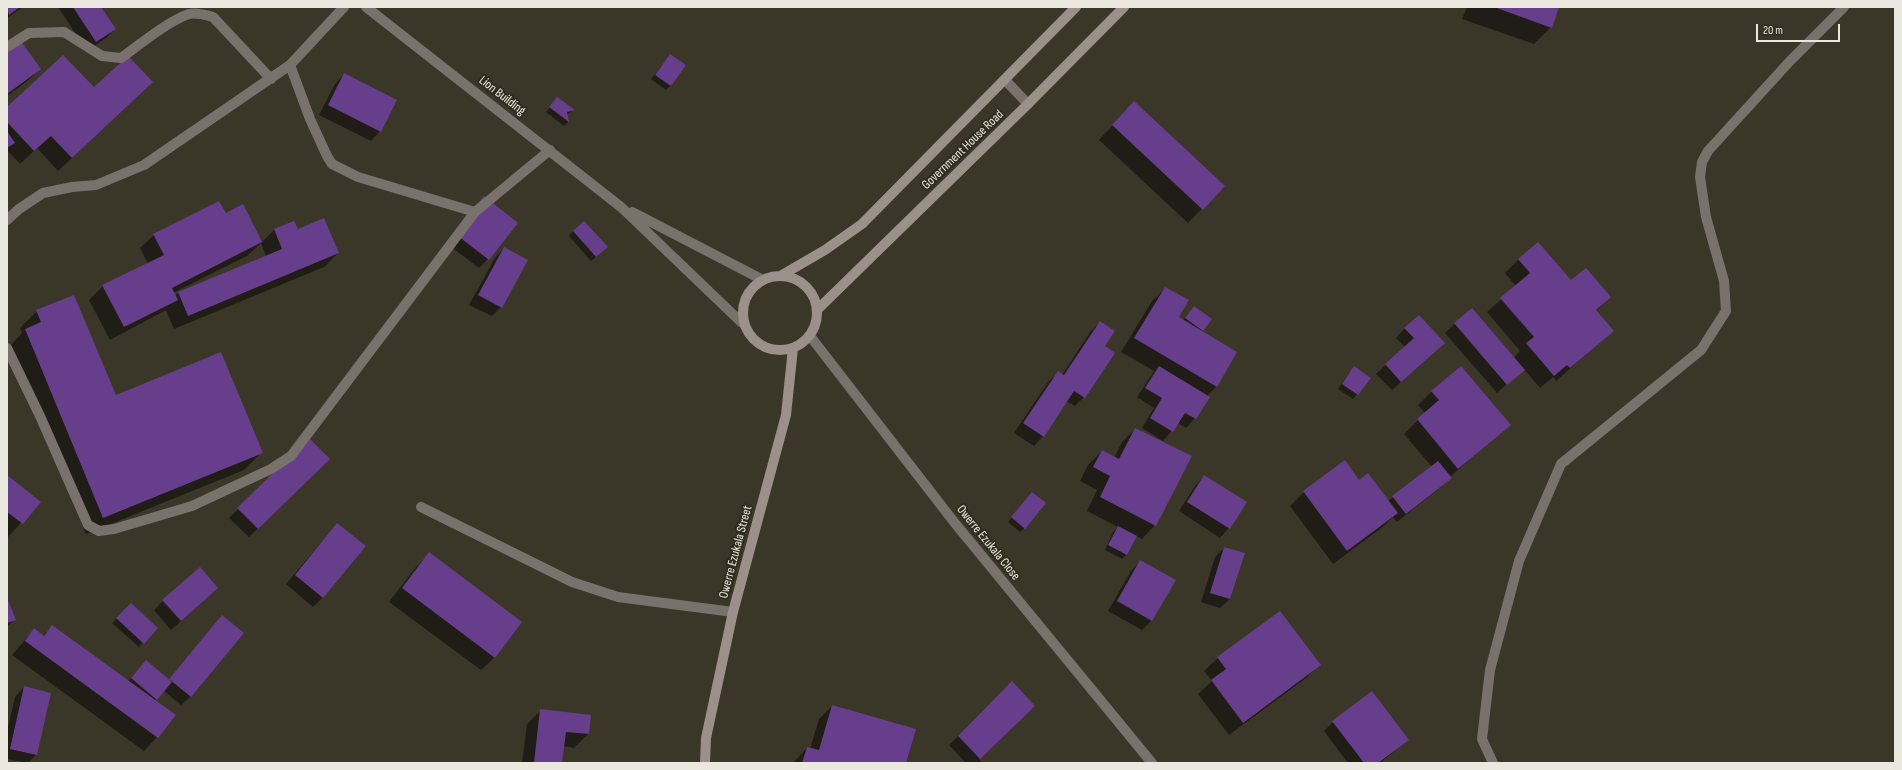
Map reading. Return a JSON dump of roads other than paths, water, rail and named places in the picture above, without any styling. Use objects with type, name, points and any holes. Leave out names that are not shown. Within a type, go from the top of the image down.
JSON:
[{"type":"street","points":[[7,220],[19,209],[43,193],[72,187],[96,185],[144,164],[290,65],[344,7]]},
{"type":"street","name":"Lion Building","points":[[366,7],[621,207],[742,323]]},
{"type":"street","name":"Government House Road","points":[[782,275],[825,250],[862,224],[1076,7]]},
{"type":"street","name":"Government House Road","points":[[817,310],[1028,104],[1124,7]]},
{"type":"street","points":[[1493,763],[1482,739],[1490,670],[1519,561],[1561,464],[1701,350],[1726,311],[1724,280],[1706,217],[1700,177],[1702,162],[1708,151],[1790,61],[1844,7]]},
{"type":"street","points":[[7,47],[29,33],[64,32],[102,56],[121,58],[189,14],[200,14],[213,17],[271,79]]},
{"type":"street","points":[[290,65],[310,119],[332,164],[358,177],[474,212]]},
{"type":"street","points":[[1005,80],[1028,104]]},
{"type":"street","points":[[7,348],[40,416],[88,525],[99,531],[136,524],[192,506],[271,470],[291,456],[474,212],[550,150]]},
{"type":"street","name":"Lion Building","points":[[621,207],[761,279]]},
{"type":"street","points":[[782,275],[802,282],[810,290],[815,299],[817,310],[816,324],[810,336],[802,344],[793,348],[777,351],[762,346],[750,337],[742,323],[744,298],[761,279],[782,275]]},
{"type":"street","name":"Owerre Ezukala Close","points":[[810,336],[954,522],[1152,763]]},
{"type":"street","name":"Owerre Ezukala Street","points":[[705,763],[706,738],[733,612],[786,415],[793,348]]},
{"type":"street","points":[[420,507],[572,582],[618,597],[733,612]]}]
